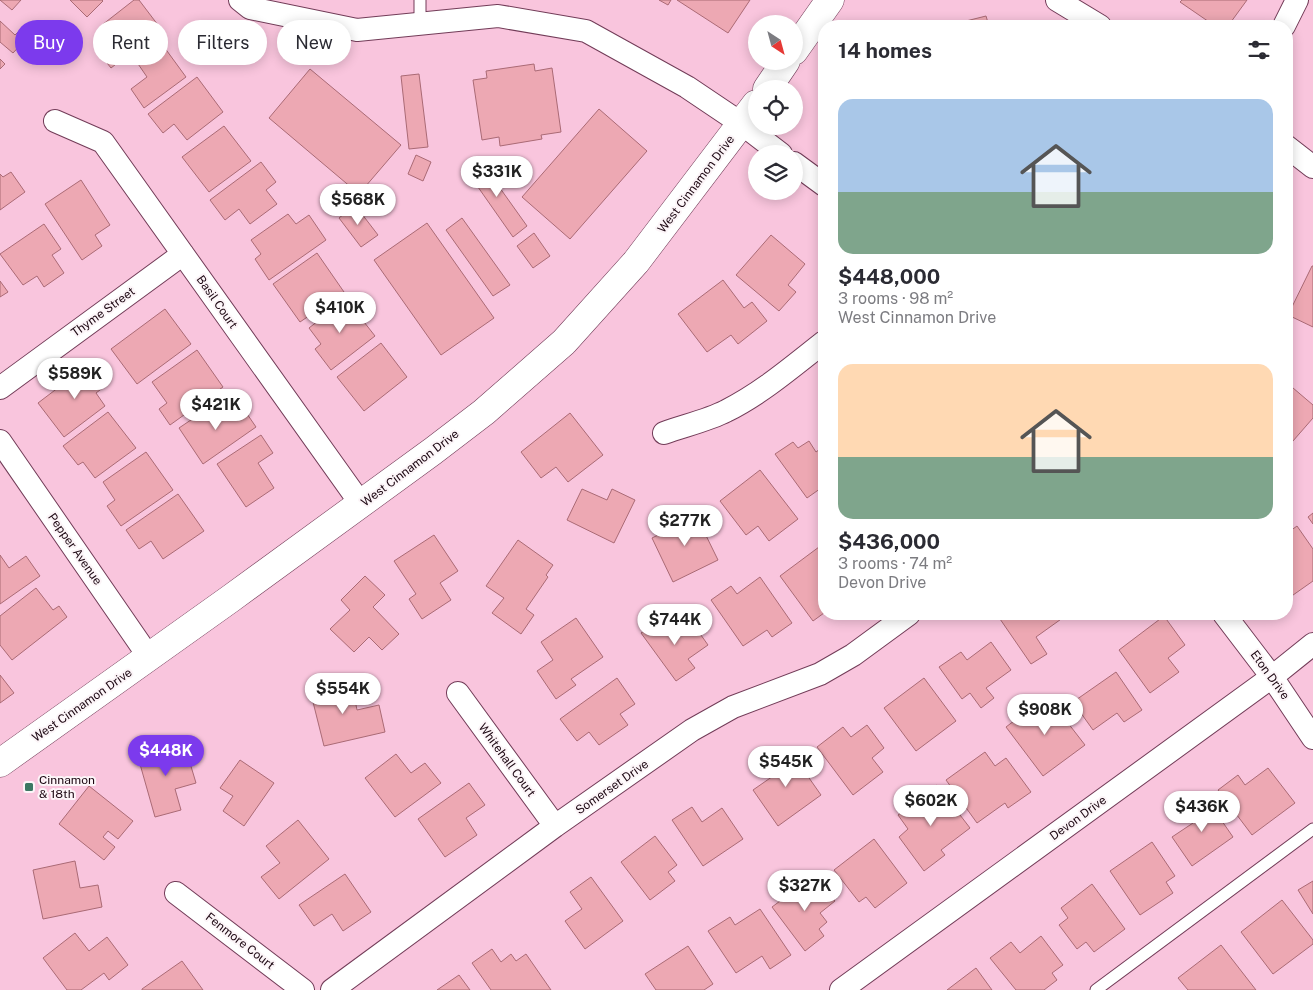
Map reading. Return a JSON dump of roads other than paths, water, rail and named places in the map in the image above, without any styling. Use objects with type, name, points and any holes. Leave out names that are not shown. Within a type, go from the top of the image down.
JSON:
[{"type":"main road","points":[[803,38],[830,0]]},
{"type":"main road","name":"West Cinnamon Drive","points":[[0,763],[361,504],[484,412],[564,342],[636,262],[748,115]]},
{"type":"street","points":[[240,0],[250,8],[357,30],[498,16],[586,31],[687,87],[748,114]]},
{"type":"street","points":[[1057,0],[1090,20]]},
{"type":"street","points":[[1287,20],[1297,0]]},
{"type":"street","name":"Basil Court","points":[[55,121],[104,142],[361,504]]},
{"type":"street","points":[[766,135],[774,145]]},
{"type":"street","points":[[1293,151],[1313,167]]},
{"type":"street","points":[[803,170],[818,181]]},
{"type":"street","name":"Thyme Street","points":[[0,388],[183,254]]},
{"type":"street","points":[[664,433],[724,412],[748,399],[818,347]]},
{"type":"street","name":"Pepper Avenue","points":[[0,441],[149,657]]},
{"type":"street","name":"Somerset Drive","points":[[332,990],[555,826],[684,736],[733,707],[820,674],[859,651],[901,620]]},
{"type":"street","name":"Eton Drive","points":[[1229,620],[1272,677],[1313,738]]},
{"type":"street","name":"Devon Drive","points":[[841,990],[1272,677],[1313,644]]},
{"type":"street","name":"Whitehall Court","points":[[458,693],[555,826]]},
{"type":"street","name":"Fenmore Court","points":[[176,893],[303,990]]},
{"type":"lane","points":[[420,0],[420,24]]},
{"type":"lane","points":[[1096,990],[1313,829]]},
{"type":"place","name":"Cinnamon & 18th","points":[[29,787]]}]
